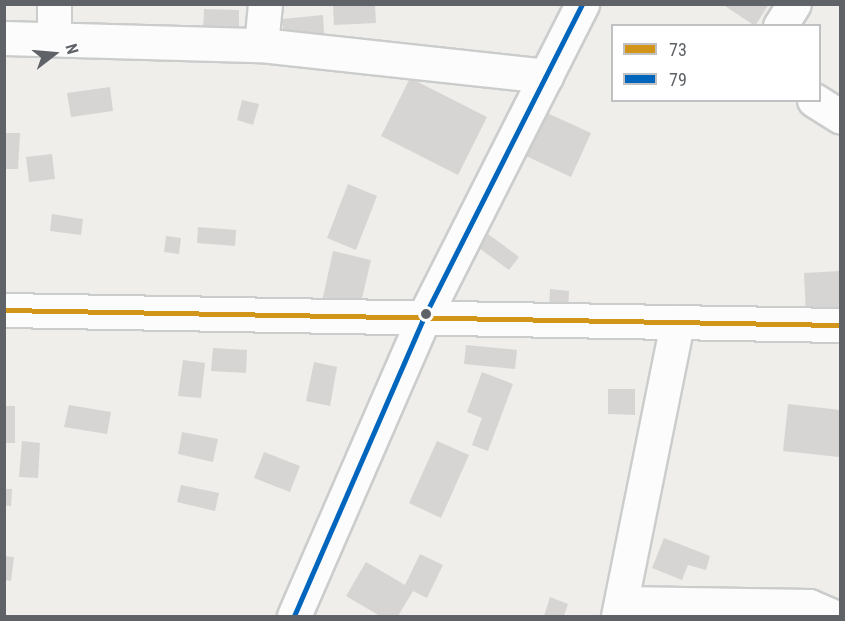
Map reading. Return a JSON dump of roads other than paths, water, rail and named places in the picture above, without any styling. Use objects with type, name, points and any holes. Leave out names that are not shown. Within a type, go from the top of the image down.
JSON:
[{"type":"street","points":[[54,4],[54,37]]},
{"type":"street","points":[[261,45],[265,4]]},
{"type":"street","points":[[294,616],[422,321],[582,4]]},
{"type":"street","points":[[781,24],[794,4]]},
{"type":"street","points":[[4,38],[54,37],[261,45],[546,76]]},
{"type":"street","points":[[817,102],[840,116]]},
{"type":"street","points":[[4,310],[422,321],[840,325]]},
{"type":"street","points":[[676,323],[620,610],[809,606],[833,616]]}]
